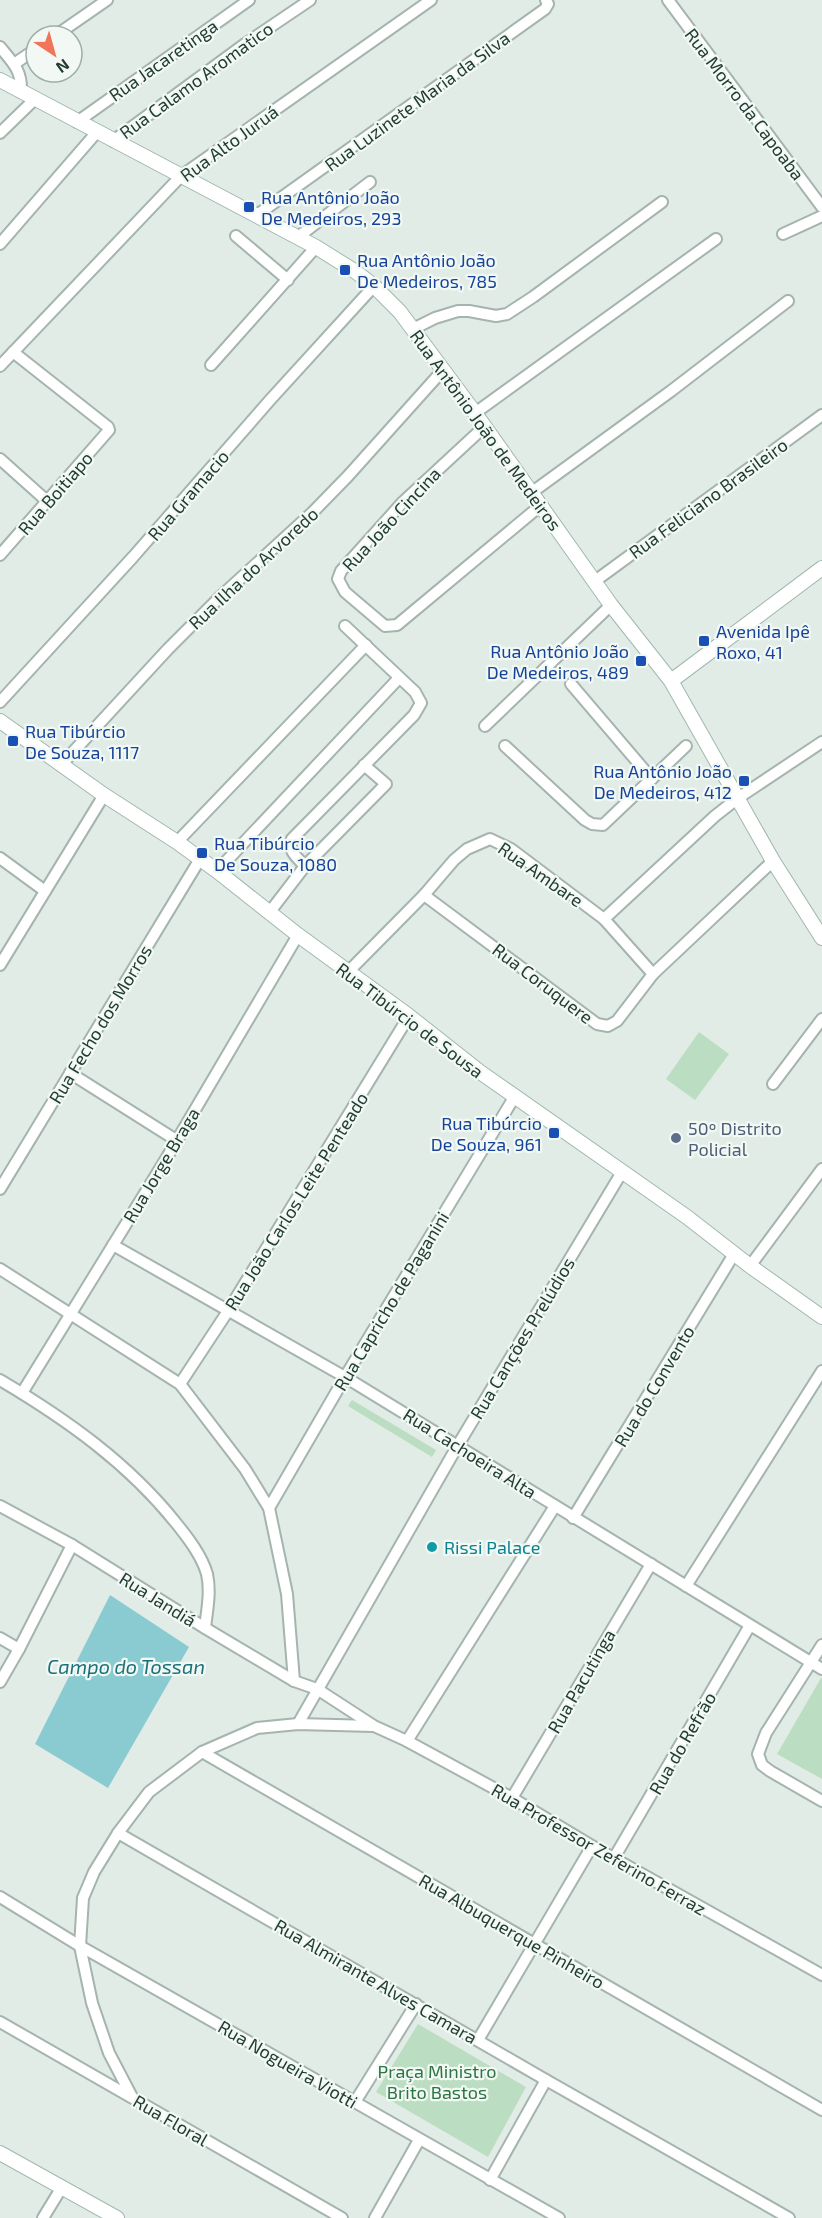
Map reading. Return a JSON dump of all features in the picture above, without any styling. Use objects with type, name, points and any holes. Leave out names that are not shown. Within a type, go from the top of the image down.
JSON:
[{"type":"street","points":[[72,24],[107,0]]},
{"type":"street","name":"Rua Jacaretinga","points":[[77,122],[249,0]]},
{"type":"street","name":"Rua Calamo Aromatico","points":[[113,141],[244,44],[310,0]]},
{"type":"street","name":"Rua Alto Juruá","points":[[0,366],[180,176],[431,0]]},
{"type":"street","name":"Rua Morro da Capoaba","points":[[668,0],[822,207]]},
{"type":"street","name":"Rua Luzinete Maria da Silva","points":[[257,215],[547,3]]},
{"type":"street","points":[[0,47],[21,75],[21,92]]},
{"type":"street","points":[[14,64],[24,57]]},
{"type":"street","name":"Rua Antônio João de Medeiros","points":[[0,81],[298,237],[356,272],[374,286],[413,329],[611,605],[671,681],[773,861],[822,938]]},
{"type":"street","points":[[0,133],[35,99]]},
{"type":"street","points":[[0,244],[97,132]]},
{"type":"street","points":[[298,237],[370,182]]},
{"type":"street","points":[[413,329],[435,318],[458,311],[496,316],[507,314],[662,202]]},
{"type":"street","points":[[783,234],[822,216]]},
{"type":"street","points":[[236,236],[288,280]]},
{"type":"street","points":[[475,413],[716,239]]},
{"type":"street","points":[[211,365],[316,247]]},
{"type":"street","name":"Rua Gramacio","points":[[0,702],[133,557],[270,400],[374,286]]},
{"type":"street","points":[[531,493],[671,391],[788,301]]},
{"type":"street","name":"Rua Boitiapo","points":[[0,555],[109,430],[12,352]]},
{"type":"street","name":"Rua Ilha do Arvoredo","points":[[62,764],[168,649],[348,476],[443,370]]},
{"type":"street","name":"Rua Feliciano Brasileiro","points":[[595,581],[822,415]]},
{"type":"street","name":"Rua João Cincina","points":[[484,427],[402,503],[341,572],[338,579],[342,589],[385,626],[397,625],[540,506]]},
{"type":"street","points":[[0,459],[48,502]]},
{"type":"street","points":[[671,681],[822,568]]},
{"type":"street","points":[[484,726],[611,605]]},
{"type":"street","points":[[305,866],[292,852],[290,844],[292,839],[420,708],[421,703],[418,695],[345,626]]},
{"type":"street","points":[[177,842],[366,645]]},
{"type":"street","points":[[217,871],[399,678]]},
{"type":"street","points":[[571,684],[652,779]]},
{"type":"street","name":"Rua Tibúrcio de Sousa","points":[[0,721],[217,871],[347,973],[409,1016],[480,1072],[687,1217],[750,1266],[822,1317]]},
{"type":"street","points":[[505,746],[585,820],[598,826],[603,825],[700,732]]},
{"type":"street","points":[[604,919],[715,816],[822,742]]},
{"type":"street","points":[[269,913],[305,866],[386,784],[364,765]]},
{"type":"street","points":[[0,965],[104,795]]},
{"type":"street","name":"Rua Ambare","points":[[347,973],[424,895],[454,860],[467,849],[490,839],[511,849],[604,919],[653,974]]},
{"type":"street","points":[[0,858],[45,891]]},
{"type":"street","name":"Rua Fecho dos Morros","points":[[0,1189],[200,859]]},
{"type":"street","name":"Rua Coruquere","points":[[424,895],[597,1024],[608,1026],[617,1021],[653,974],[773,861]]},
{"type":"street","name":"Rua Jorge Braga","points":[[22,1393],[298,935]]},
{"type":"street","name":"Rua João Carlos Leite Penteado","points":[[180,1384],[228,1311],[409,1016]]},
{"type":"street","points":[[772,1084],[822,1018]]},
{"type":"street","points":[[70,1073],[176,1140]]},
{"type":"street","name":"Rua Capricho de Paganini","points":[[268,1508],[515,1096]]},
{"type":"street","points":[[750,1266],[822,1169]]},
{"type":"street","name":"Rua Canções Prelúdios","points":[[298,1724],[316,1689],[459,1445],[622,1172]]},
{"type":"street","name":"Rua Cachoeira Alta","points":[[113,1245],[345,1377],[459,1445],[749,1627],[822,1669]]},
{"type":"street","name":"Rua do Convento","points":[[573,1518],[735,1254]]},
{"type":"street","points":[[0,1269],[180,1384],[245,1469],[268,1508],[287,1594],[294,1681]]},
{"type":"street","points":[[686,1586],[822,1371]]},
{"type":"street","points":[[0,1380],[76,1428],[138,1479],[182,1531],[199,1556],[206,1572],[210,1592],[205,1628]]},
{"type":"street","name":"Rua Jandiá","points":[[0,1506],[72,1545],[294,1681],[316,1689]]},
{"type":"street","points":[[407,1741],[555,1506]]},
{"type":"street","points":[[0,1682],[72,1545]]},
{"type":"street","name":"Rua Pacutinga","points":[[512,1798],[651,1564]]},
{"type":"street","name":"Rua do Refrão","points":[[614,1858],[749,1627]]},
{"type":"street","points":[[0,1638],[19,1649]]},
{"type":"street","points":[[822,1645],[766,1733],[758,1754],[762,1764],[770,1771],[822,1801]]},
{"type":"street","name":"Rua Professor Zeferino Ferraz","points":[[316,1689],[374,1726],[407,1741],[512,1798],[591,1846],[822,1975]]},
{"type":"street","name":"Rua Professor Zeferino Ferraz","points":[[132,2097],[109,2053],[92,2003],[80,1946],[83,1898],[94,1872],[118,1833],[149,1792],[202,1752],[257,1728],[298,1724],[374,1726]]},
{"type":"street","name":"Rua Albuquerque Pinheiro","points":[[202,1752],[822,2110]]},
{"type":"street","name":"Rua Almirante Alves Camara","points":[[118,1833],[789,2218]]},
{"type":"street","points":[[478,2040],[591,1846]]},
{"type":"street","name":"Rua Nogueira Viotti","points":[[0,1897],[80,1946],[559,2218]]},
{"type":"street","points":[[355,2102],[416,2004]]},
{"type":"street","name":"Rua Floral","points":[[0,2022],[342,2218]]},
{"type":"street","points":[[490,2180],[546,2080]]},
{"type":"street","points":[[375,2218],[419,2140]]},
{"type":"street","points":[[0,2152],[117,2218]]},
{"type":"street","points":[[43,2218],[62,2187]]},
{"type":"green space","points":[[699,1032],[729,1054],[695,1100],[666,1079]]},
{"type":"green space","points":[[352,1400],[436,1450],[432,1457],[348,1406]]},
{"type":"green space","points":[[822,1679],[822,1779],[777,1754]]},
{"type":"green space","name":"Praça Ministro Brito Bastos","points":[[418,2024],[526,2087],[488,2157],[376,2092]]},
{"type":"water","name":"Campo do Tossan","points":[[110,1595],[189,1647],[108,1788],[35,1744]]},
{"type":"place","name":"Rua Antônio João De Medeiros, 293","points":[[249,207]]},
{"type":"place","name":"Rua Antônio João De Medeiros, 785","points":[[345,270]]},
{"type":"place","name":"Avenida Ipê Roxo, 41","points":[[704,641]]},
{"type":"place","name":"Rua Antônio João De Medeiros, 489","points":[[641,661]]},
{"type":"place","name":"Rua Tibúrcio De Souza, 1117","points":[[13,741]]},
{"type":"place","name":"Rua Antônio João De Medeiros, 412","points":[[744,781]]},
{"type":"place","name":"Rua Tibúrcio De Souza, 1080","points":[[202,853]]},
{"type":"place","name":"Rua Tibúrcio De Souza, 961","points":[[554,1133]]},
{"type":"place","name":"50º Distrito Policial","points":[[676,1138]]},
{"type":"place","name":"Rissi Palace","points":[[432,1547]]}]
